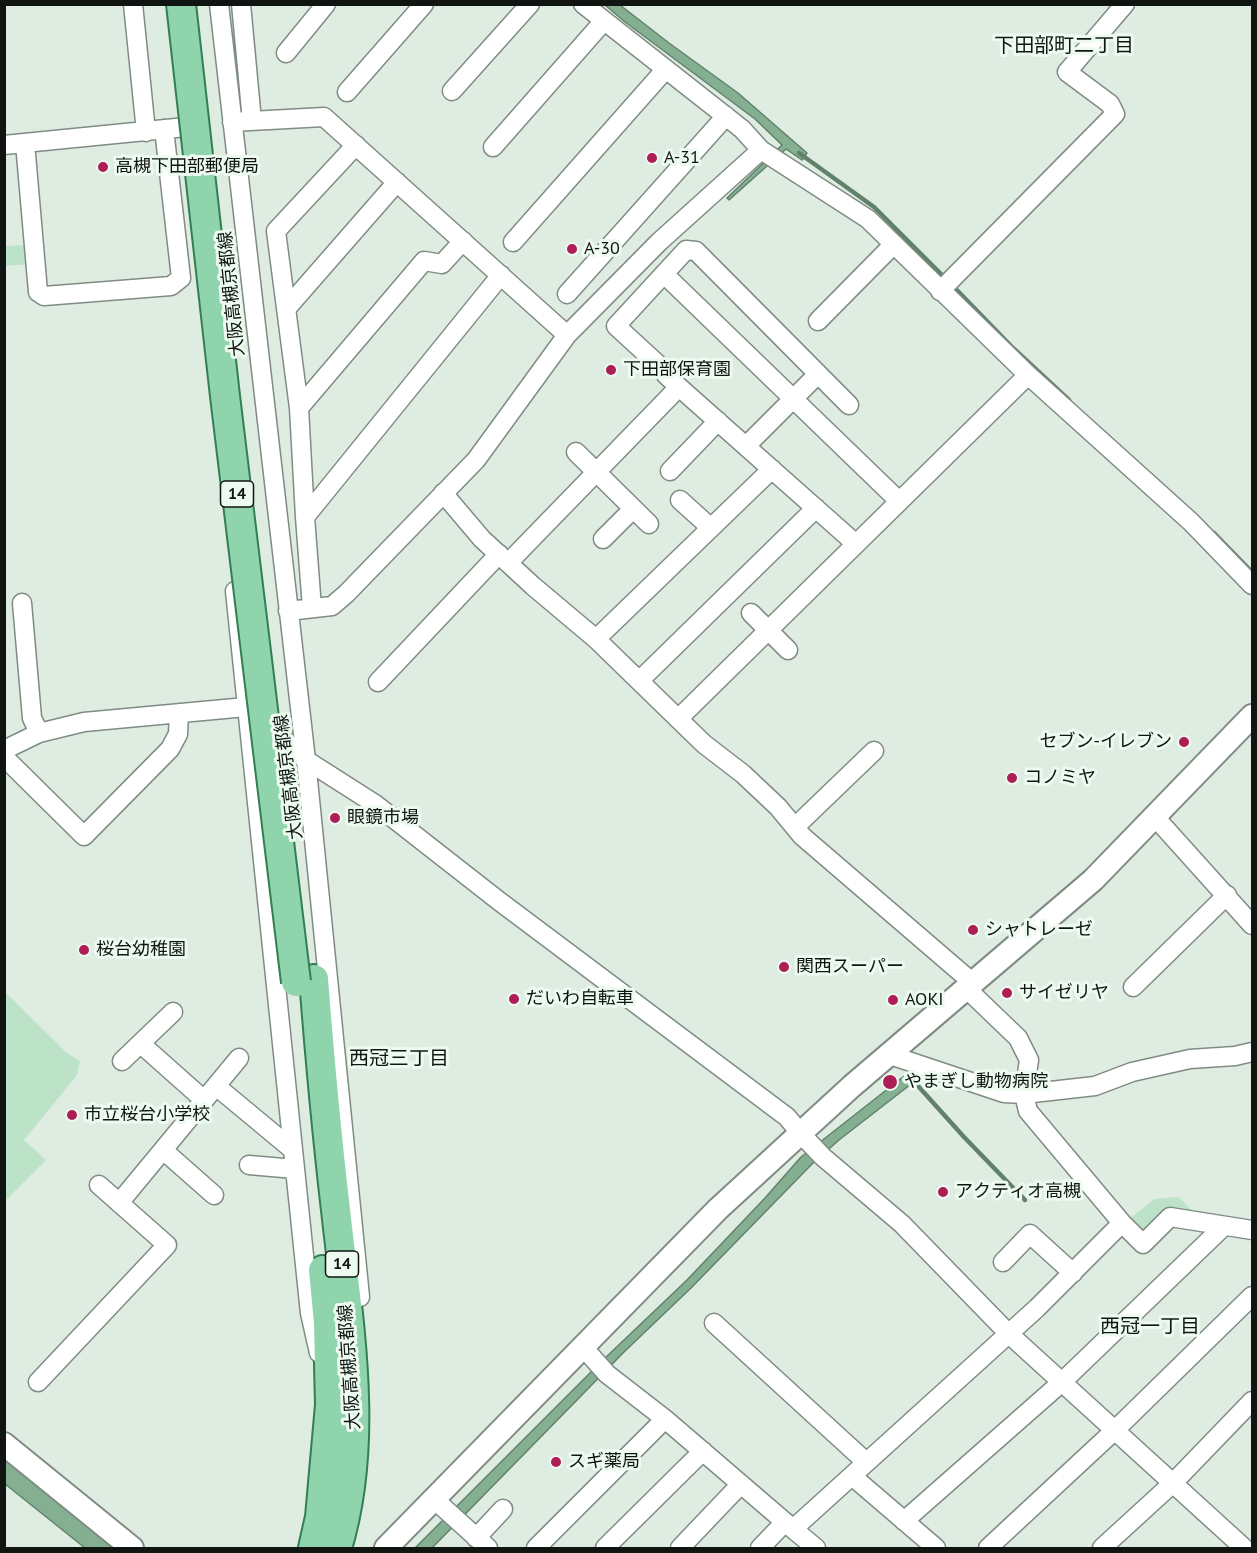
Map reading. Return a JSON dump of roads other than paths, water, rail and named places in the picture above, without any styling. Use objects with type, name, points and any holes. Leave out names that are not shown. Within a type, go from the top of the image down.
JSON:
[{"type":"main road","name":"大阪高槻京都線","points":[[181,4],[226,408],[327,1135],[349,1329],[356,1426],[345,1522],[322,1548]]},
{"type":"main road","name":"大阪高槻京都線","points":[[200,4],[305,981],[328,1323],[330,1405],[322,1548]]},
{"type":"street","points":[[25,143],[38,292],[44,296],[171,286],[181,278],[133,4]]},
{"type":"street","points":[[172,4],[212,349],[246,707],[310,1313],[330,1405]]},
{"type":"street","points":[[219,4],[306,760],[355,1235],[362,1327],[356,1426]]},
{"type":"street","points":[[241,4],[252,121]]},
{"type":"street","points":[[286,53],[326,4]]},
{"type":"street","points":[[347,92],[424,4]]},
{"type":"street","points":[[452,91],[530,4]]},
{"type":"street","points":[[583,4],[603,22],[726,116],[769,155],[868,219],[894,244],[946,285],[1028,375],[1191,522],[1252,585]]},
{"type":"street","points":[[946,285],[1115,114],[1110,104],[1067,72],[1125,4]]},
{"type":"street","points":[[494,147],[603,22]]},
{"type":"street","points":[[513,242],[665,70]]},
{"type":"street","points":[[567,294],[726,116]]},
{"type":"street","points":[[232,122],[324,117],[567,335]]},
{"type":"street","points":[[4,145],[186,127]]},
{"type":"street","points":[[312,608],[299,408],[276,231],[356,145]]},
{"type":"street","points":[[288,611],[332,606],[346,594],[476,460],[567,335],[658,242],[769,155]]},
{"type":"street","points":[[286,309],[397,182]]},
{"type":"street","points":[[299,408],[424,261],[442,264],[463,241]]},
{"type":"street","points":[[818,321],[894,244]]},
{"type":"street","points":[[849,405],[696,251],[686,250],[616,326],[679,387],[856,543]]},
{"type":"street","points":[[664,274],[899,501]]},
{"type":"street","points":[[305,517],[501,275]]},
{"type":"street","points":[[746,446],[818,374]]},
{"type":"street","points":[[678,719],[1028,375]]},
{"type":"street","points":[[378,682],[503,558],[597,471],[679,387]]},
{"type":"street","points":[[670,471],[718,421]]},
{"type":"street","points":[[576,452],[649,524]]},
{"type":"street","points":[[596,639],[772,469]]},
{"type":"street","points":[[443,493],[482,538],[503,558],[596,639],[705,744],[743,774],[778,807],[802,836],[970,986],[1018,1038],[1029,1060],[1024,1094],[1028,1111],[1122,1223],[1143,1244],[1170,1217],[1252,1230]]},
{"type":"street","points":[[680,500],[711,528]]},
{"type":"street","points":[[603,539],[633,508]]},
{"type":"street","points":[[640,680],[816,508]]},
{"type":"street","points":[[22,603],[32,718],[39,733]]},
{"type":"street","points":[[752,613],[788,650]]},
{"type":"street","points":[[4,750],[39,733],[84,722],[246,707],[306,760],[375,804],[507,908],[787,1117],[823,1157],[902,1224],[1009,1334],[1244,1548]]},
{"type":"street","points":[[4,758],[84,836],[170,749],[178,734],[179,713]]},
{"type":"street","points":[[386,1548],[447,1512],[595,1362],[718,1209],[805,1138],[852,1086],[1094,880],[1252,716]]},
{"type":"street","points":[[795,827],[874,751]]},
{"type":"street","points":[[1155,817],[1252,925]]},
{"type":"street","points":[[1133,987],[1227,895]]},
{"type":"street","points":[[122,1061],[173,1012]]},
{"type":"street","points":[[141,1044],[293,1150]]},
{"type":"street","points":[[890,1055],[1004,1093],[1024,1094],[1095,1086],[1132,1071],[1190,1059],[1252,1053]]},
{"type":"street","points":[[119,1203],[238,1058]]},
{"type":"street","points":[[163,1150],[214,1195]]},
{"type":"street","points":[[249,1166],[295,1169]]},
{"type":"street","points":[[38,1382],[167,1245],[99,1185]]},
{"type":"street","points":[[760,1548],[852,1476],[1009,1334],[1122,1223]]},
{"type":"street","points":[[904,1521],[1062,1382],[1224,1226]]},
{"type":"street","points":[[1003,1262],[1030,1234],[1072,1273]]},
{"type":"street","points":[[988,1548],[1114,1431],[1252,1296]]},
{"type":"street","points":[[714,1323],[867,1462]]},
{"type":"street","points":[[595,1362],[816,1548]]},
{"type":"street","points":[[1102,1548],[1173,1483],[1252,1401]]},
{"type":"street","points":[[536,1548],[665,1419]]},
{"type":"street","points":[[4,1444],[132,1548]]},
{"type":"street","points":[[605,1548],[703,1451]]},
{"type":"street","points":[[852,1476],[936,1548]]},
{"type":"street","points":[[680,1548],[741,1485]]},
{"type":"street","points":[[447,1512],[482,1543],[503,1509]]},
{"type":"waterway","points":[[799,153],[874,207],[945,278]]},
{"type":"waterway","points":[[951,284],[1013,348],[1069,400]]},
{"type":"waterway","points":[[1214,533],[1252,572]]},
{"type":"waterway","points":[[910,1077],[1025,1200]]},
{"type":"place","name":"A-31","points":[[652,158]]},
{"type":"place","name":"高槻下田部郵便局","points":[[103,167]]},
{"type":"place","name":"A-30","points":[[572,249]]},
{"type":"place","name":"下田部保育園","points":[[611,370]]},
{"type":"place","name":"セブン-イレブン","points":[[1184,742]]},
{"type":"place","name":"コノミヤ","points":[[1012,778]]},
{"type":"place","name":"眼鏡市場","points":[[335,818]]},
{"type":"place","name":"シャトレーゼ","points":[[973,930]]},
{"type":"place","name":"桜台幼稚園","points":[[84,950]]},
{"type":"place","name":"関西スーパー","points":[[784,967]]},
{"type":"place","name":"サイゼリヤ","points":[[1007,993]]},
{"type":"place","name":"だいわ自転車","points":[[514,999]]},
{"type":"place","name":"AOKI","points":[[893,1000]]},
{"type":"place","name":"やまぎし動物病院","points":[[890,1082]]},
{"type":"place","name":"市立桜台小学校","points":[[72,1115]]},
{"type":"place","name":"アクティオ高槻","points":[[943,1192]]},
{"type":"place","name":"スギ薬局","points":[[556,1462]]},
{"type":"district","name":"下田部町二丁目","points":[[1064,46]]},
{"type":"district","name":"西冠三丁目","points":[[399,1059]]},
{"type":"district","name":"西冠一丁目","points":[[1150,1327]]}]
